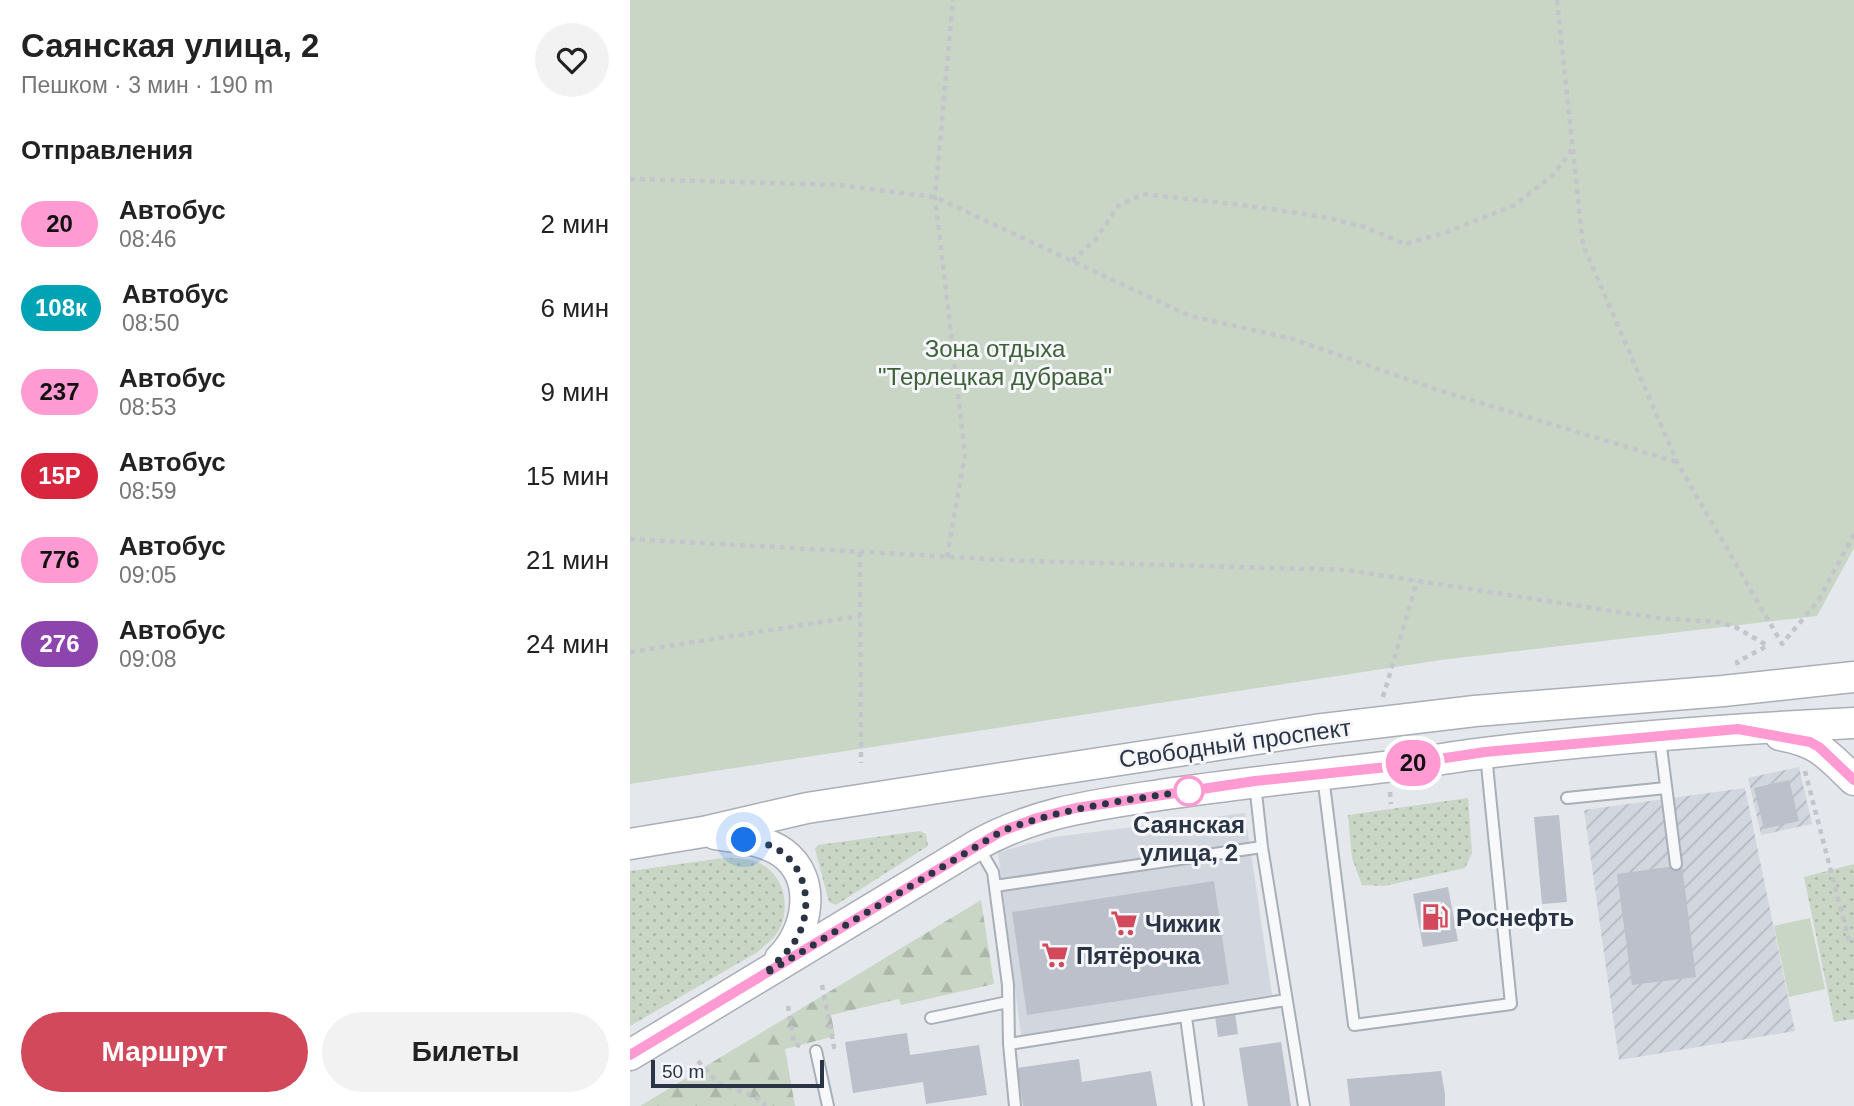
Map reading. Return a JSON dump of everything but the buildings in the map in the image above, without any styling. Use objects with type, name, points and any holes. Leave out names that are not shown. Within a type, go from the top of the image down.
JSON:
[{"type":"main road","name":"Свободный проспект","points":[[630,845],[704,832],[807,808],[1342,726],[1475,711],[1723,691],[1854,677]]},
{"type":"main road","name":"Свободный проспект","points":[[634,1054],[978,845],[1002,831],[1037,818],[1076,808],[1255,781],[1485,752],[1738,729],[1854,723]]},
{"type":"main road","points":[[1738,729],[1810,742],[1854,780]]},
{"type":"main road","name":"Свободный проспект","points":[[704,832],[766,844],[783,853],[795,864],[803,881],[806,897],[798,936],[765,974]]},
{"type":"lane","points":[[1660,736],[1676,864]]},
{"type":"lane","points":[[1322,774],[1354,1025],[1511,1004],[1485,752]]},
{"type":"lane","points":[[1255,781],[1262,847],[1304,1106]]},
{"type":"lane","points":[[1567,798],[1667,788]]},
{"type":"lane","points":[[978,845],[993,872],[995,886],[1009,1002],[1009,1044],[1015,1106]]},
{"type":"lane","points":[[995,886],[1262,847]]},
{"type":"lane","points":[[1009,1044],[1286,1000]]},
{"type":"lane","points":[[931,1018],[1009,1002]]},
{"type":"lane","points":[[1186,1017],[1198,1106]]},
{"type":"lane","points":[[816,1051],[828,1106]]},
{"type":"path","points":[[947,557],[965,454],[935,197],[953,0]]},
{"type":"path","points":[[1557,0],[1583,244],[1677,462],[1782,644],[1818,601],[1854,534]]},
{"type":"path","points":[[1072,261],[1096,239],[1118,206],[1143,194],[1323,217],[1365,227],[1405,244],[1444,233],[1515,205],[1554,174],[1573,148]]},
{"type":"path","points":[[630,179],[837,185],[935,197],[1190,316],[1293,339],[1438,390],[1677,462]]},
{"type":"path","points":[[630,539],[1040,562],[1347,570],[1657,618],[1719,622],[1737,628],[1768,646]]},
{"type":"path","points":[[860,552],[860,763]]},
{"type":"path","points":[[1385,687],[1418,581]]},
{"type":"path","points":[[630,652],[860,617]]},
{"type":"path","points":[[1804,764],[1849,941],[1854,940]]},
{"type":"path","points":[[788,1006],[794,1044],[816,1051],[834,1047],[822,985]]},
{"type":"path","points":[[698,1061],[719,1084],[755,1096],[766,1106]]},
{"type":"shaded area","points":[[1799,767],[1812,824],[1761,835],[1748,778]]},
{"type":"shaded area","points":[[1745,788],[1795,1031],[1619,1060],[1584,810]]},
{"type":"shaded area","points":[[1245,813],[1272,995],[1021,1035],[998,852],[1054,837]]},
{"type":"green space","name":"Зона отдыха \"Терлецкая дубрава\"","points":[[630,0],[1854,0],[1854,548],[1817,616],[1441,660],[630,784]]},
{"type":"green space","points":[[1468,798],[1472,853],[1465,868],[1384,886],[1362,885],[1352,858],[1348,815]]},
{"type":"green space","points":[[920,831],[926,834],[928,846],[836,905],[829,902],[815,849],[818,845]]},
{"type":"green space","points":[[723,858],[755,861],[772,872],[785,900],[779,930],[756,953],[630,1026],[630,871]]},
{"type":"green space","points":[[1854,864],[1854,1019],[1834,1022],[1804,877]]},
{"type":"green space","points":[[981,900],[994,984],[901,1005],[899,999],[831,1015],[835,1036],[785,1049],[795,1106],[640,1106]]},
{"type":"green space","points":[[1810,918],[1825,989],[1789,997],[1774,926]]},
{"type":"bus line","name":"20","points":[[630,1055],[1002,831],[1076,808],[1255,781],[1387,767],[1485,752],[1738,729],[1810,742],[1854,780]]},
{"type":"place","name":"Саянская улица, 2","points":[[1189,791]]},
{"type":"place","name":"Роснефть","points":[[1435,917]]},
{"type":"place","name":"Чижик","points":[[1124,923]]},
{"type":"place","name":"Пятёрочка","points":[[1055,955]]},
{"type":"route","points":[[744,840],[766,844],[783,853],[795,864],[803,881],[806,897],[798,936],[765,974],[1002,831],[1076,808],[1195,790],[1189,791]]}]
